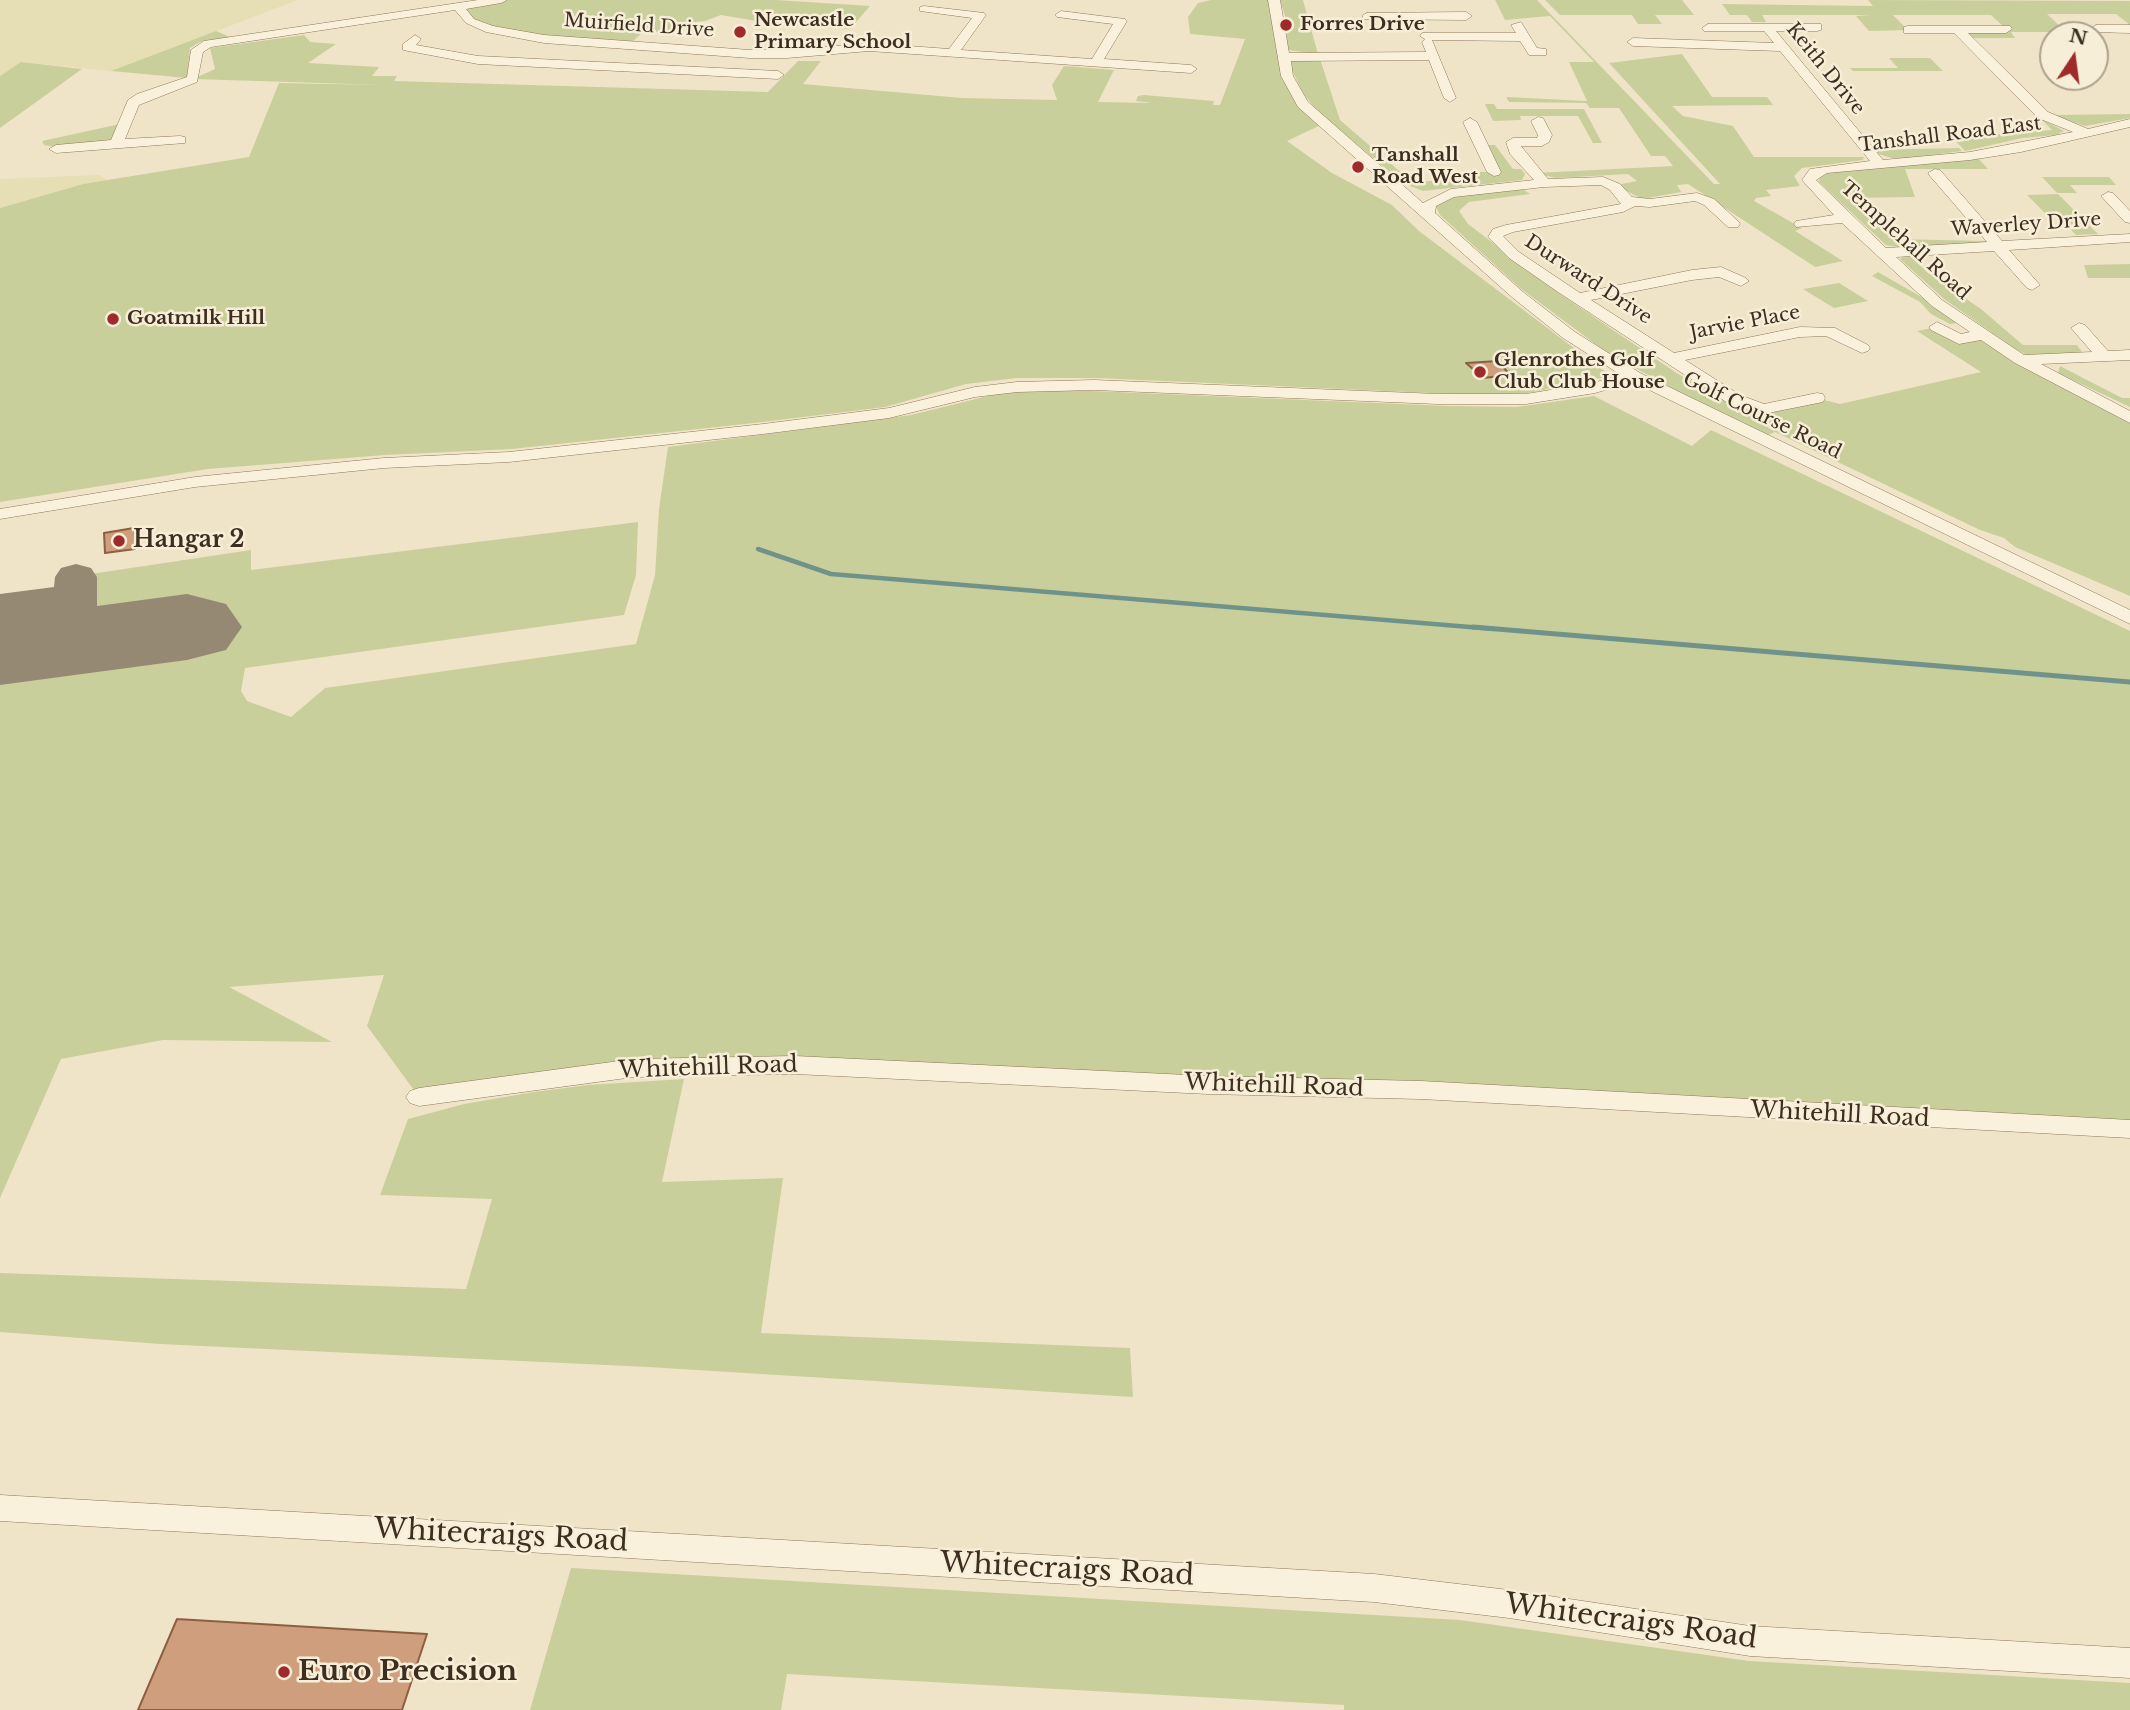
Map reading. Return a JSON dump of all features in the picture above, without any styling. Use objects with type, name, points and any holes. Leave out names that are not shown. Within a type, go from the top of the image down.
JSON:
[{"type":"street","points":[[116,144],[133,103],[193,79],[197,50],[208,44],[501,0]]},
{"type":"street","name":"Golf Course Road","points":[[1274,0],[1282,57],[1293,90],[1303,104],[1427,216],[1544,316],[1634,376],[2130,618]]},
{"type":"street","name":"Muirfield Drive","points":[[457,6],[470,21],[523,37],[788,54],[869,47],[1191,69]]},
{"type":"street","points":[[360,7],[369,19]]},
{"type":"street","points":[[924,9],[980,15],[953,52]]},
{"type":"street","points":[[1061,15],[1121,21],[1096,62]]},
{"type":"street","points":[[1367,17],[1466,16]]},
{"type":"street","points":[[1418,17],[1450,98]]},
{"type":"street","points":[[1517,25],[1533,52],[1542,52]]},
{"type":"street","points":[[1624,27],[1636,47],[1782,47]]},
{"type":"street","name":"Keith Drive","points":[[1767,27],[1880,165]]},
{"type":"street","name":"Keith Drive","points":[[1708,28],[1816,27]]},
{"type":"street","points":[[1908,30],[2006,29]]},
{"type":"street","points":[[2109,29],[2130,29]]},
{"type":"street","points":[[1958,30],[2043,116],[2089,133]]},
{"type":"street","points":[[1426,36],[1524,37]]},
{"type":"street","points":[[393,37],[420,40],[407,47],[478,60],[778,75]]},
{"type":"street","points":[[2110,41],[2130,41]]},
{"type":"street","points":[[661,69],[683,49]]},
{"type":"street","points":[[1282,57],[1434,56]]},
{"type":"street","points":[[1497,142],[1542,142],[1545,135],[1538,121]]},
{"type":"street","points":[[1470,122],[1497,142],[1515,151],[1544,183]]},
{"type":"street","name":"Tanshall Road East","points":[[1815,172],[1970,156],[2130,123]]},
{"type":"street","points":[[123,128],[142,132],[159,142]]},
{"type":"street","points":[[56,149],[180,140]]},
{"type":"street","points":[[1494,172],[1497,142]]},
{"type":"street","name":"Templehall Road","points":[[1815,172],[1809,180],[1845,218],[1937,303],[2021,360],[2130,418]]},
{"type":"street","points":[[1935,173],[2032,285]]},
{"type":"street","points":[[1400,191],[1442,195],[1544,183],[1603,181],[1615,187],[1628,201]]},
{"type":"street","name":"Durward Drive","points":[[1733,223],[1709,201],[1691,192],[1650,203],[1628,201],[1628,206],[1623,208],[1511,228],[1496,234],[1497,242],[1514,255],[1734,399],[1763,409],[1817,398]]},
{"type":"street","points":[[1427,216],[1429,204],[1442,195]]},
{"type":"street","points":[[2108,197],[2130,219]]},
{"type":"street","points":[[1801,225],[1845,218]]},
{"type":"street","name":"Waverley Drive","points":[[1883,253],[2130,238]]},
{"type":"street","points":[[1580,298],[1692,275],[1721,272],[1741,281]]},
{"type":"street","points":[[1937,327],[1959,339],[1984,335]]},
{"type":"street","points":[[2079,328],[2104,356]]},
{"type":"street","name":"Jarvie Place","points":[[1673,358],[1800,332],[1829,331],[1863,348]]},
{"type":"street","points":[[2021,360],[2130,355]]},
{"type":"street","points":[[0,514],[195,482],[384,463],[509,457],[839,420],[889,413],[975,392],[1017,387],[1094,385],[1438,399],[1526,399],[1595,388],[1634,376]]},
{"type":"street","name":"Whitehill Road","points":[[419,1097],[634,1068],[795,1065],[1208,1085],[1421,1090],[2130,1129]]},
{"type":"street","name":"Whitecraigs Road","points":[[0,1508],[1374,1588],[1509,1604],[1750,1641],[2130,1663]]},
{"type":"shaded area","points":[[0,0],[298,0],[111,71],[21,62],[0,76]]},
{"type":"shaded area","points":[[99,175],[108,180],[82,184],[0,208],[0,179]]},
{"type":"green space","points":[[501,0],[776,0],[870,6],[850,29],[768,23],[721,15],[705,21],[685,23],[677,30],[642,33],[632,42],[522,37],[470,21],[457,6]]},
{"type":"green space","points":[[1211,0],[1274,0],[1287,77],[1323,124],[1287,141],[1332,173],[1392,205],[1419,231],[1611,376],[1528,393],[1475,395],[1097,378],[1017,378],[966,384],[885,407],[754,423],[512,449],[385,455],[208,469],[0,502],[0,208],[83,184],[249,157],[279,83],[383,85],[193,79],[215,69],[210,48],[304,35],[310,42],[336,44],[308,63],[379,67],[372,76],[397,76],[394,81],[768,92],[798,61],[821,61],[803,84],[962,98],[1057,100],[1052,85],[1064,66],[1114,70],[1098,102],[1153,103],[1136,101],[1138,96],[1144,95],[1214,101],[1213,105],[1220,105],[1245,39],[1190,34],[1188,17],[1198,3]]},
{"type":"green space","points":[[1280,0],[1303,0],[1318,54],[1288,50],[1284,41],[1289,29]]},
{"type":"green space","points":[[1495,0],[1537,0],[1714,184],[1720,184],[1609,63],[1682,54],[1712,97],[1767,97],[1773,105],[1672,106],[1683,116],[1733,126],[1754,157],[1864,157],[1863,160],[1802,168],[1794,176],[1800,186],[1766,190],[1771,196],[1756,198],[1754,201],[1802,228],[1795,231],[1843,261],[1815,267],[1688,184],[1677,185],[1681,192],[1642,199],[1623,189],[1621,184],[1637,181],[1628,174],[1556,178],[1535,173],[1673,166],[1665,156],[1651,156],[1619,108],[1590,108],[1586,103],[1509,102],[1506,97],[1587,101],[1569,62],[1594,62],[1550,16],[1505,20]]},
{"type":"green space","points":[[1545,0],[1682,0],[1694,15],[1655,15],[1662,24],[1638,24],[1632,15],[1560,15]]},
{"type":"green space","points":[[1868,0],[2130,1],[2130,25],[2116,14],[2047,14],[2054,21],[2039,21],[2039,32],[2011,32],[2015,38],[1973,38],[1967,32],[2008,31],[1991,15],[1893,15],[1908,30],[1869,31],[1856,16],[1871,15],[1762,15],[1766,22],[1752,22],[1747,15],[1730,15],[1722,4],[1873,6]]},
{"type":"green space","points":[[216,31],[230,37],[200,42],[190,48],[187,78],[111,71]]},
{"type":"green space","points":[[1889,58],[1930,58],[1943,71],[1853,71],[1850,68],[1898,68]]},
{"type":"green space","points":[[1295,59],[1320,59],[1340,120],[1412,182],[1446,180],[1443,172],[1494,172],[1482,145],[1495,145],[1513,169],[1521,169],[1525,174],[1522,180],[1423,191],[1403,183],[1318,112],[1303,93],[1288,62]]},
{"type":"green space","points":[[21,62],[82,69],[0,128],[0,76]]},
{"type":"green space","points":[[1485,104],[1494,104],[1497,109],[1584,109],[1602,143],[1593,143],[1578,116],[1520,116],[1521,120],[1493,121]]},
{"type":"green space","points":[[2130,114],[2130,118],[2085,126],[2051,115]]},
{"type":"green space","points":[[2041,119],[2064,131],[2056,135],[2022,138],[1965,151],[1949,134],[2052,130]]},
{"type":"green space","points":[[120,124],[113,139],[106,143],[55,147],[44,145],[42,141]]},
{"type":"green space","points":[[1959,148],[1962,151],[1909,158],[1892,158],[1873,150]]},
{"type":"green space","points":[[1978,158],[1988,169],[1905,169],[1915,197],[1853,198],[1893,239],[1987,241],[1984,244],[1902,248],[1886,245],[1818,181],[1824,173],[1842,169]]},
{"type":"green space","points":[[2042,177],[2109,177],[2116,185],[2070,185],[2077,193],[2057,193]]},
{"type":"green space","points":[[1516,185],[1530,194],[1469,202],[1459,211],[1468,224],[1563,296],[1678,374],[1755,414],[1824,400],[1840,404],[1981,372],[1917,331],[1937,327],[1959,339],[1984,335],[2130,418],[2130,596],[2015,547],[2004,538],[1980,530],[1775,432],[1768,435],[1679,392],[1606,352],[1520,288],[1440,215],[1436,207],[1446,196]]},
{"type":"green space","points":[[2058,194],[2098,234],[2076,235],[2056,215],[2047,215],[2027,195]]},
{"type":"green space","points":[[1908,254],[1928,273],[1981,309],[2023,345],[2077,345],[2082,352],[2031,357],[2015,349],[1944,299],[1900,259]]},
{"type":"green space","points":[[2130,264],[2130,278],[2088,278],[2084,265]]},
{"type":"green space","points":[[1878,272],[1930,302],[1958,323],[1950,324],[1931,314],[1920,302],[1872,276]]},
{"type":"green space","points":[[1839,283],[1868,301],[1834,308],[1803,289]]},
{"type":"green space","points":[[2060,366],[2122,398],[2130,398],[2130,407],[2058,373]]},
{"type":"green space","points":[[1045,389],[1517,407],[1594,396],[1692,446],[1711,430],[2130,631],[2130,1129],[1656,1105],[634,1068],[419,1097],[367,1026],[384,975],[229,987],[332,1042],[163,1040],[61,1059],[0,1198],[0,667],[103,652],[110,658],[188,647],[188,618],[113,628],[98,628],[87,624],[83,621],[84,575],[251,550],[251,570],[638,522],[636,575],[624,615],[245,668],[241,691],[247,701],[291,717],[325,688],[636,644],[655,575],[659,509],[668,447],[911,415],[996,394]]},
{"type":"green space","points":[[57,608],[63,611],[64,616],[59,625],[47,634],[0,643],[0,615]]},
{"type":"green space","points":[[684,1079],[662,1182],[783,1178],[761,1333],[1130,1348],[1133,1397],[648,1367],[160,1344],[0,1332],[0,1273],[466,1289],[492,1199],[380,1195],[408,1119],[464,1104],[534,1092],[588,1085]]},
{"type":"green space","points":[[571,1568],[1460,1620],[1749,1661],[2130,1683],[2130,1710],[1344,1710],[1344,1705],[787,1674],[781,1710],[530,1710]]},
{"type":"building","name":"Glenrothes Golf Club Club House","points":[[1498,361],[1510,375],[1483,378],[1466,363]]},
{"type":"building","name":"Hangar 2","points":[[134,528],[135,549],[105,553],[104,533]]},
{"type":"building","name":"Euro Precision","points":[[177,1619],[427,1634],[402,1710],[138,1710]]},
{"type":"waterway","points":[[758,549],[831,574],[1494,629]]},
{"type":"waterway","points":[[1473,627],[2130,682]]},
{"type":"taxiway","points":[[75,620],[76,577]]},
{"type":"taxiway","points":[[0,607],[57,600],[68,602],[75,607]]},
{"type":"taxiway","points":[[18,649],[49,643],[71,628],[75,620]]},
{"type":"taxiway","points":[[75,620],[77,626],[85,632],[118,636]]},
{"type":"runway","points":[[0,652],[187,627]]},
{"type":"place","name":"Forres Drive","points":[[1286,25]]},
{"type":"place","name":"Newcastle Primary School","points":[[740,32]]},
{"type":"place","name":"Tanshall Road West","points":[[1358,167]]},
{"type":"place","name":"Goatmilk Hill","points":[[113,319]]},
{"type":"place","name":"Glenrothes Golf Club Club House","points":[[1480,372]]},
{"type":"place","name":"Hangar 2","points":[[119,541]]},
{"type":"place","name":"Euro Precision","points":[[284,1672]]}]
